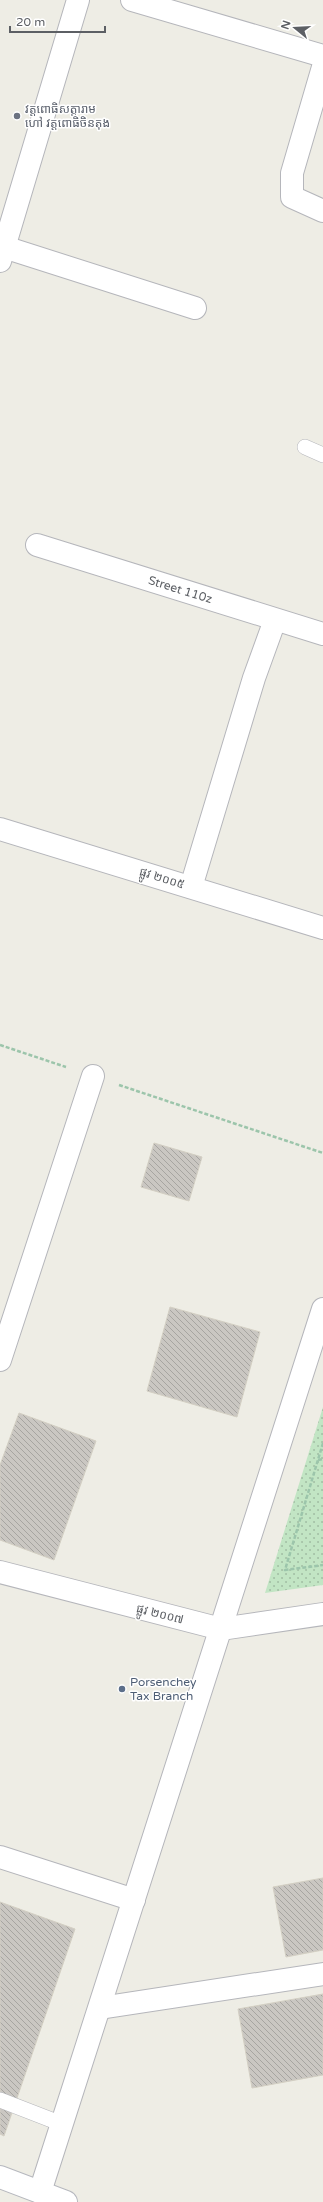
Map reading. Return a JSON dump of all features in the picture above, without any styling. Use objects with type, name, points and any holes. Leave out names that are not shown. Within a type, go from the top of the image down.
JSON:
[{"type":"street","points":[[78,0],[2,254],[195,308]]},
{"type":"street","points":[[132,0],[323,56]]},
{"type":"street","points":[[323,67],[292,173],[292,197],[323,211]]},
{"type":"street","name":"Street 110z","points":[[37,546],[323,634]]},
{"type":"street","points":[[191,887],[254,678],[275,620]]},
{"type":"street","name":"ផ្លូវ ២០០៥","points":[[0,829],[323,928]]},
{"type":"street","points":[[0,1360],[93,1076]]},
{"type":"street","points":[[40,2192],[323,1309]]},
{"type":"street","name":"ផ្លូវ ២០០៧","points":[[0,1572],[221,1629],[323,1614]]},
{"type":"street","points":[[0,1857],[134,1900]]},
{"type":"street","points":[[100,2008],[323,1974]]},
{"type":"street","points":[[0,2177],[66,2202]]},
{"type":"lane","points":[[305,447],[323,455]]},
{"type":"lane","points":[[0,2100],[62,2124]]},
{"type":"path","points":[[0,1045],[323,1153]]},
{"type":"path","points":[[323,1443],[285,1570],[323,1565]]},
{"type":"path","points":[[318,1460],[323,1459]]},
{"type":"green space","points":[[323,1407],[323,1585],[265,1593]]},
{"type":"building","points":[[154,1143],[202,1157],[189,1201],[141,1187]]},
{"type":"building","points":[[170,1307],[260,1332],[237,1417],[147,1391]]},
{"type":"building","points":[[19,1413],[96,1441],[54,1560],[0,1540],[0,1465]]},
{"type":"building","points":[[323,1878],[323,1950],[286,1957],[273,1887]]},
{"type":"building","points":[[0,1902],[75,1929],[4,2136],[0,2134]]},
{"type":"building","points":[[323,1994],[323,2075],[252,2088],[238,2009]]},
{"type":"place","name":"វត្តពោធិសត្តារាម ហៅ វត្តពោធិចិនតុង","points":[[17,116]]},
{"type":"place","name":"Porsenchey Tax Branch","points":[[122,1689]]}]
